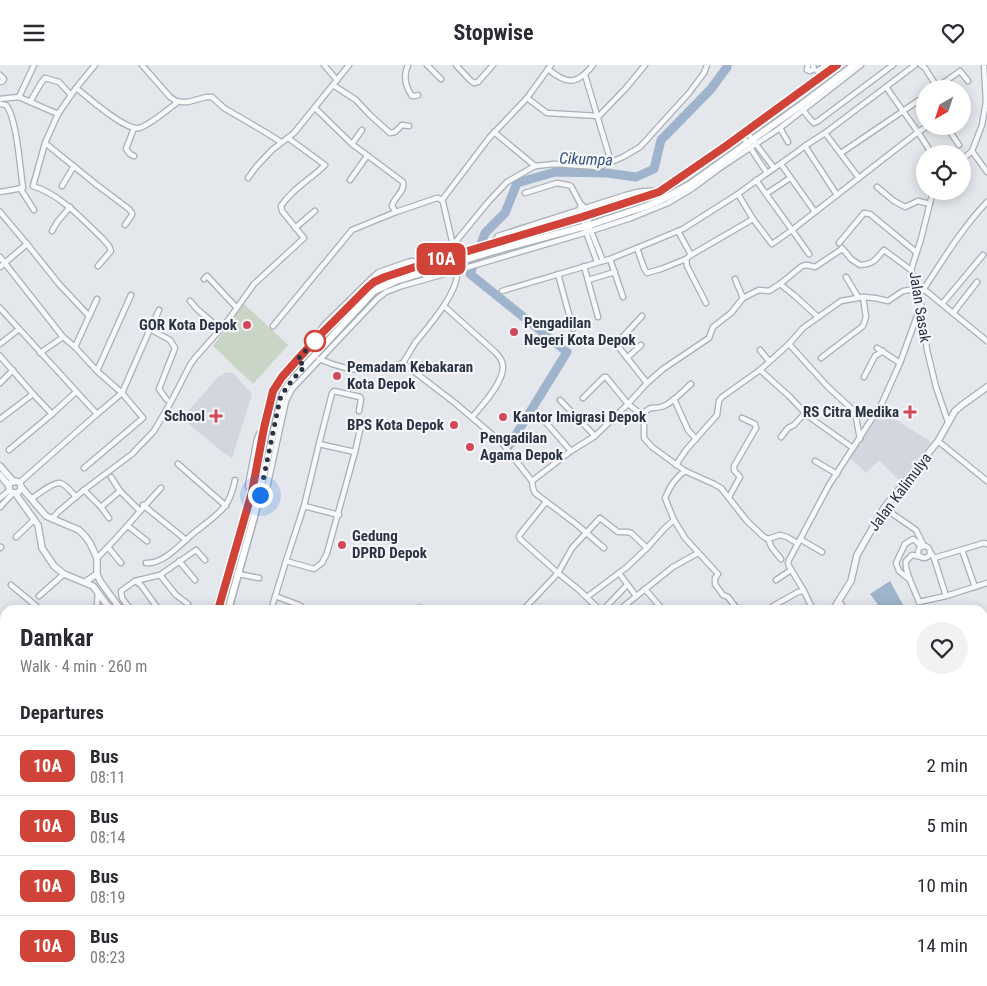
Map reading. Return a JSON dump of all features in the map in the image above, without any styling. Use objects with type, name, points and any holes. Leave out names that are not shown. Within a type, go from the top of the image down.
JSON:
[{"type":"main road","points":[[219,605],[252,492],[273,391],[282,377],[320,335],[374,282],[584,212],[659,192],[744,132],[816,72],[837,65]]},
{"type":"main road","points":[[229,605],[263,496],[280,399],[290,382],[305,366],[317,358],[374,291],[396,281],[494,251],[588,228],[665,198],[751,144],[854,65]]},
{"type":"main road","points":[[493,243],[494,251]]},
{"type":"main road","points":[[297,360],[305,366]]},
{"type":"street","points":[[19,97],[34,65]]},
{"type":"street","points":[[95,65],[58,114],[45,143],[33,186],[46,191],[70,207],[103,239],[110,249],[109,254],[98,266]]},
{"type":"street","points":[[142,65],[170,97],[178,101],[188,102],[212,97],[222,107],[281,142]]},
{"type":"street","points":[[324,65],[337,80]]},
{"type":"street","points":[[248,178],[264,158],[294,133],[349,65]]},
{"type":"street","points":[[408,65],[405,75],[406,85],[412,96],[418,95]]},
{"type":"street","points":[[427,65],[441,79]]},
{"type":"street","points":[[456,65],[474,83],[478,82],[493,65]]},
{"type":"street","points":[[442,200],[494,132],[527,97],[549,67],[559,78],[575,81],[586,75],[593,65]]},
{"type":"street","points":[[527,97],[547,113],[599,116],[645,65]]},
{"type":"street","points":[[453,245],[507,182],[535,166],[554,164],[599,167],[624,157],[640,147],[689,93],[704,73],[707,65]]},
{"type":"street","points":[[808,65],[810,71]]},
{"type":"street","points":[[810,71],[816,72],[826,65]]},
{"type":"street","points":[[751,144],[780,128],[861,65]]},
{"type":"street","points":[[803,110],[814,123],[893,65]]},
{"type":"street","points":[[502,291],[610,259],[678,231],[738,194],[826,133],[916,65]]},
{"type":"street","points":[[921,65],[925,68],[932,80]]},
{"type":"street","points":[[956,65],[967,80]]},
{"type":"street","points":[[984,65],[986,102],[982,125],[972,151],[987,172]]},
{"type":"street","points":[[810,71],[816,72]]},
{"type":"street","points":[[947,80],[960,71]]},
{"type":"street","points":[[0,75],[4,79],[0,82]]},
{"type":"street","points":[[586,75],[611,162]]},
{"type":"street","points":[[30,102],[45,78],[60,82],[71,95]]},
{"type":"street","points":[[333,85],[356,101],[390,133],[395,132],[402,125],[408,126]]},
{"type":"street","points":[[886,87],[916,129]]},
{"type":"street","points":[[76,88],[122,124],[137,129],[178,101]]},
{"type":"street","points":[[0,99],[19,97],[58,114]]},
{"type":"street","points":[[841,153],[916,102]]},
{"type":"street","points":[[0,105],[6,105],[12,121],[23,188],[0,192]]},
{"type":"street","points":[[315,108],[352,144],[403,182],[404,187],[392,206],[396,212]]},
{"type":"street","points":[[134,128],[126,149],[134,156]]},
{"type":"street","points":[[780,128],[788,142]]},
{"type":"street","points":[[352,144],[362,130]]},
{"type":"street","points":[[494,132],[535,166]]},
{"type":"street","points":[[744,132],[759,162],[768,173]]},
{"type":"street","points":[[826,133],[858,178]]},
{"type":"street","points":[[738,194],[772,244],[916,134]]},
{"type":"street","points":[[952,135],[959,145]]},
{"type":"street","points":[[52,519],[84,490],[132,454],[154,431],[190,365],[200,351],[220,329],[254,284],[304,238],[282,211],[281,206],[294,191],[325,165],[288,138]]},
{"type":"street","points":[[45,143],[129,209],[132,215],[125,225]]},
{"type":"street","points":[[751,144],[766,157],[774,168]]},
{"type":"street","points":[[805,146],[836,195]]},
{"type":"street","points":[[350,180],[367,156]]},
{"type":"street","points":[[759,162],[766,157]]},
{"type":"street","points":[[781,164],[815,212]]},
{"type":"street","points":[[62,186],[74,166]]},
{"type":"street","points":[[766,194],[790,178]]},
{"type":"street","points":[[756,180],[809,254]]},
{"type":"street","points":[[525,193],[560,183],[571,186],[584,212],[591,247],[597,262]]},
{"type":"street","points":[[877,187],[894,201],[905,207],[918,201],[930,204]]},
{"type":"street","points":[[20,188],[34,210]]},
{"type":"street","points":[[273,326],[352,230],[396,212],[437,198],[442,200],[455,254]]},
{"type":"street","name":"Jalan Sasak","points":[[931,200],[911,270],[936,387],[948,422]]},
{"type":"street","points":[[923,290],[977,212],[987,202]]},
{"type":"street","points":[[52,231],[70,207]]},
{"type":"street","points":[[295,228],[315,211]]},
{"type":"street","points":[[0,212],[59,284],[89,316]]},
{"type":"street","points":[[911,270],[884,250],[873,262],[868,265],[860,265],[851,259],[838,242],[864,213],[870,214],[916,252]]},
{"type":"street","points":[[637,248],[644,268],[648,273],[686,259],[754,219]]},
{"type":"street","points":[[588,228],[603,261]]},
{"type":"street","points":[[252,492],[263,496],[286,401],[292,389],[317,358],[377,299],[386,292],[402,286],[588,228]]},
{"type":"street","points":[[678,231],[691,255]]},
{"type":"street","points":[[0,267],[27,244]]},
{"type":"street","points":[[591,247],[597,245]]},
{"type":"street","points":[[532,481],[595,436],[663,369],[709,338],[713,327],[731,313],[743,298],[759,290],[769,291],[802,266],[815,267],[842,249]]},
{"type":"street","points":[[942,304],[983,255]]},
{"type":"street","points":[[0,257],[63,337],[122,393],[148,423]]},
{"type":"street","points":[[610,259],[623,297]]},
{"type":"street","points":[[686,259],[687,266],[706,303]]},
{"type":"street","points":[[584,266],[598,317]]},
{"type":"street","points":[[317,358],[343,367],[370,370],[382,370],[403,363],[444,306],[455,284],[458,275],[457,270]]},
{"type":"street","points":[[588,280],[615,272]]},
{"type":"street","points":[[558,275],[572,329]]},
{"type":"street","points":[[204,279],[208,277],[236,307]]},
{"type":"street","points":[[821,358],[863,325],[866,317],[861,297],[846,277]]},
{"type":"street","points":[[735,279],[743,298]]},
{"type":"street","points":[[953,313],[977,283]]},
{"type":"street","points":[[780,284],[818,317]]},
{"type":"street","points":[[676,465],[717,415],[722,397],[760,369],[803,329],[841,301],[861,297],[888,301],[903,291],[923,290],[934,296],[987,341]]},
{"type":"street","points":[[97,371],[131,295]]},
{"type":"street","points":[[75,347],[97,299]]},
{"type":"street","points":[[190,301],[220,329]]},
{"type":"street","points":[[811,605],[788,563],[829,485],[882,403],[900,363],[920,305]]},
{"type":"street","points":[[444,306],[502,360],[503,367],[499,379],[488,398],[472,417]]},
{"type":"street","points":[[0,308],[97,415]]},
{"type":"street","points":[[0,498],[14,488],[122,393],[159,310]]},
{"type":"street","points":[[642,316],[617,345],[647,383]]},
{"type":"street","points":[[0,344],[19,329]]},
{"type":"street","points":[[150,329],[170,340],[175,348],[159,389],[167,400]]},
{"type":"street","points":[[40,353],[63,337]]},
{"type":"street","points":[[789,344],[827,386],[855,412],[860,439]]},
{"type":"street","points":[[627,359],[640,345]]},
{"type":"street","points":[[877,348],[900,363]]},
{"type":"street","points":[[760,350],[769,361]]},
{"type":"street","points":[[864,377],[875,356],[883,351]]},
{"type":"street","points":[[0,356],[52,414]]},
{"type":"street","points":[[403,363],[419,374],[502,443],[532,481],[535,493],[604,548]]},
{"type":"street","points":[[760,369],[805,413],[853,448]]},
{"type":"street","points":[[0,383],[13,370]]},
{"type":"street","points":[[583,398],[606,377],[628,404],[642,415],[644,438],[652,447],[685,471],[721,488],[747,521],[768,539],[772,548],[781,559]]},
{"type":"street","points":[[642,415],[648,408],[664,406],[691,384]]},
{"type":"street","name":"Jalan Kalimulya","points":[[836,605],[851,581],[857,555],[884,508],[938,441],[955,411],[987,387]]},
{"type":"street","points":[[272,605],[304,506],[332,393],[337,391],[360,397],[359,411]]},
{"type":"street","points":[[9,450],[76,392]]},
{"type":"street","points":[[0,419],[33,394]]},
{"type":"street","points":[[560,399],[595,436]]},
{"type":"street","points":[[674,399],[688,430],[696,439]]},
{"type":"street","points":[[781,437],[805,413]]},
{"type":"street","points":[[84,467],[144,418]]},
{"type":"street","points":[[729,497],[740,477],[734,470],[734,466],[756,428],[755,424],[742,418]]},
{"type":"street","points":[[542,419],[572,451]]},
{"type":"street","points":[[286,561],[314,569],[325,559],[339,515],[362,421]]},
{"type":"street","points":[[938,441],[987,481]]},
{"type":"street","points":[[319,444],[355,452]]},
{"type":"street","points":[[815,461],[836,474]]},
{"type":"street","points":[[178,465],[226,505]]},
{"type":"street","points":[[0,466],[38,525],[42,548],[54,566],[64,574],[93,586],[107,605]]},
{"type":"street","points":[[685,471],[668,491],[665,498],[674,520],[686,538],[718,575],[715,578],[715,584],[723,595],[728,597],[734,605]]},
{"type":"street","points":[[0,475],[14,488],[31,499],[46,516],[79,530],[90,543],[97,558],[97,574],[100,581],[117,605]]},
{"type":"street","points":[[111,477],[120,491],[140,511]]},
{"type":"street","points":[[146,563],[156,562],[177,549],[226,505],[233,493],[234,480]]},
{"type":"street","points":[[31,499],[58,483],[66,487],[76,497]]},
{"type":"street","points":[[0,507],[14,488]]},
{"type":"street","points":[[97,558],[161,488]]},
{"type":"street","points":[[84,490],[109,518]]},
{"type":"street","points":[[101,507],[120,491]]},
{"type":"street","points":[[546,502],[519,536],[520,539],[596,605]]},
{"type":"street","points":[[144,505],[186,540]]},
{"type":"street","points":[[304,506],[339,515]]},
{"type":"street","points":[[884,508],[916,530],[922,546]]},
{"type":"street","points":[[38,525],[46,516]]},
{"type":"street","points":[[528,605],[558,573],[572,548],[600,518],[618,532],[627,531],[631,533],[648,548]]},
{"type":"street","points":[[16,537],[34,520]]},
{"type":"street","points":[[587,597],[648,548],[674,520]]},
{"type":"street","points":[[128,526],[147,541]]},
{"type":"street","points":[[768,539],[780,535],[799,541],[822,552]]},
{"type":"street","points":[[910,580],[899,571],[896,563],[905,544],[912,539],[922,546],[928,547],[934,558],[946,596]]},
{"type":"street","points":[[934,558],[984,543],[987,544]]},
{"type":"street","points":[[922,546],[918,551],[922,557]]},
{"type":"street","points":[[108,547],[121,563]]},
{"type":"street","points":[[127,605],[122,598],[121,591],[134,581],[160,575],[196,550],[206,560]]},
{"type":"street","points":[[962,550],[975,587]]},
{"type":"street","points":[[625,605],[672,567],[698,553]]},
{"type":"street","points":[[931,553],[927,557],[912,555],[905,565],[920,602],[987,583]]},
{"type":"street","points":[[179,561],[195,579]]},
{"type":"street","points":[[776,580],[791,570]]},
{"type":"street","points":[[619,573],[636,596]]},
{"type":"street","points":[[39,596],[64,574]]},
{"type":"street","points":[[85,582],[97,574]]},
{"type":"street","points":[[238,574],[259,578]]},
{"type":"street","points":[[160,575],[176,595],[188,605]]},
{"type":"street","points":[[134,581],[140,585],[155,605]]},
{"type":"street","points":[[12,585],[33,605]]},
{"type":"street","points":[[606,605],[627,585]]},
{"type":"street","points":[[645,589],[659,605]]},
{"type":"street","points":[[775,605],[798,592],[804,591]]},
{"type":"street","points":[[98,605],[99,595]]},
{"type":"street","points":[[275,596],[299,605]]},
{"type":"street","points":[[839,601],[842,605]]},
{"type":"shaded area","name":"School","points":[[226,372],[234,374],[252,394],[232,458],[185,420],[187,412],[218,377]]},
{"type":"shaded area","points":[[882,411],[931,442],[900,481],[879,460],[866,473],[848,456],[869,431],[878,413]]},
{"type":"green space","name":"GOR Kota Depok","points":[[244,304],[288,345],[253,384],[213,346]]},
{"type":"water","points":[[890,581],[903,605],[878,605],[870,594]]},
{"type":"waterway","name":"Cikumpa","points":[[509,446],[567,352],[470,274],[485,233],[505,213],[517,183],[555,172],[607,173],[636,177],[654,169],[661,140],[711,89],[727,65]]},
{"type":"bus line","name":"10A","points":[[219,605],[252,492],[273,391],[297,360],[368,287],[385,277],[421,265],[659,192],[837,65]]},
{"type":"place","name":"GOR Kota Depok","points":[[247,325]]},
{"type":"place","name":"Pengadilan Negeri Kota Depok","points":[[514,332]]},
{"type":"place","name":"Pemadam Kebakaran Kota Depok","points":[[337,376]]},
{"type":"place","name":"RS Citra Medika","points":[[910,412]]},
{"type":"place","name":"School","points":[[216,416]]},
{"type":"place","name":"Kantor Imigrasi Depok","points":[[503,417]]},
{"type":"place","name":"BPS Kota Depok","points":[[454,425]]},
{"type":"place","name":"Pengadilan Agama Depok","points":[[470,447]]},
{"type":"place","name":"Gedung DPRD Depok","points":[[342,545]]},
{"type":"route","points":[[260,495],[280,399],[290,382],[305,366],[297,360],[320,335],[315,341]]}]
